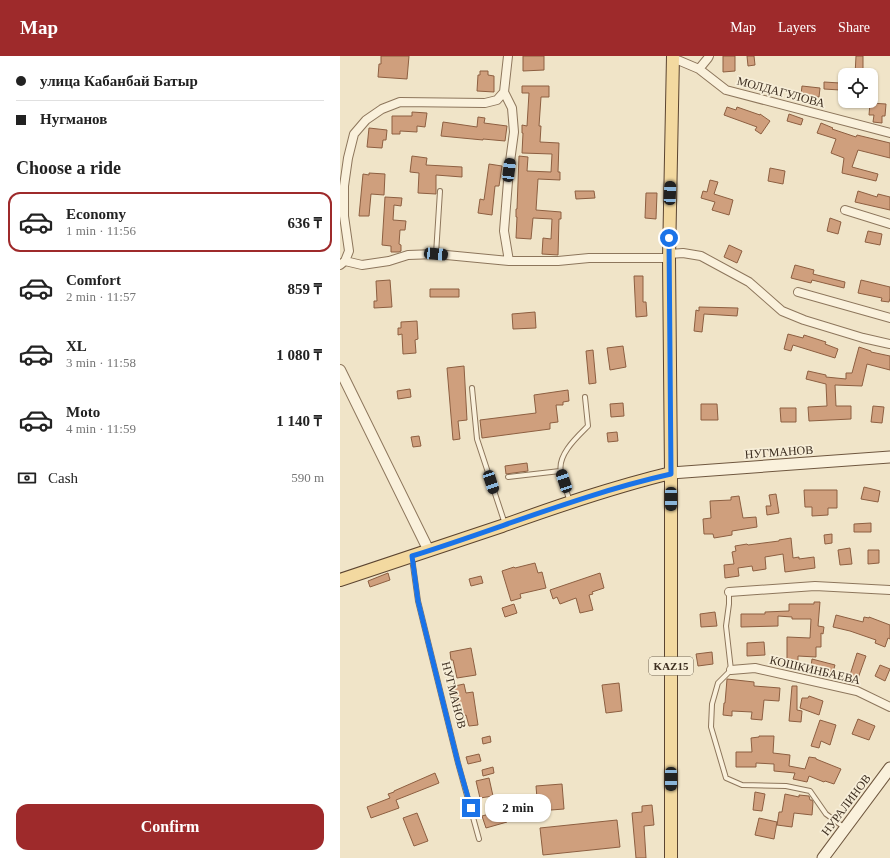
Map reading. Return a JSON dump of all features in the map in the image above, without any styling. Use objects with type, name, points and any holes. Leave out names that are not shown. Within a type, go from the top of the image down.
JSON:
[{"type":"main road","points":[[340,580],[570,502],[641,480],[671,474],[669,256],[674,57]]},
{"type":"main road","name":"НУГМАНОВ","points":[[671,474],[890,457]]},
{"type":"main road","name":"KAZ15","points":[[671,474],[671,858]]},
{"type":"main road","name":"НУРАЛИНОВ","points":[[823,858],[890,768]]},
{"type":"street","points":[[508,56],[504,92],[512,108],[514,132],[504,231],[509,261]]},
{"type":"street","points":[[699,69],[709,56]]},
{"type":"street","name":"МОЛДАГУЛОВА","points":[[674,57],[699,69],[726,90],[890,133]]},
{"type":"street","points":[[504,92],[497,100],[485,103],[400,102],[382,109],[366,120],[354,134],[348,158],[342,213],[349,251],[343,263],[362,265],[389,261],[408,255],[436,254],[509,261],[558,261],[589,258],[669,256],[683,253],[701,256],[749,282],[782,311],[804,320],[863,338],[890,344]]},
{"type":"street","points":[[845,210],[890,224]]},
{"type":"street","points":[[798,292],[890,318]]},
{"type":"street","points":[[340,370],[429,551]]},
{"type":"street","points":[[729,592],[814,586],[890,590]]},
{"type":"street","name":"КОШКИНБАЕВА","points":[[731,670],[755,668],[857,691],[890,707]]},
{"type":"lane","points":[[436,254],[440,191]]},
{"type":"lane","points":[[472,388],[477,439],[505,525]]},
{"type":"lane","points":[[570,502],[560,470],[562,458],[573,441],[588,426],[585,398]]},
{"type":"lane","points":[[508,477],[560,470]]},
{"type":"lane","name":"НУГМАНОВ","points":[[412,556],[418,601],[458,763],[480,839]]},
{"type":"lane","points":[[729,592],[726,626],[731,670],[718,683],[712,704],[711,727],[726,778],[742,785],[786,786],[810,791],[826,814],[845,828]]},
{"type":"building","points":[[381,56],[409,56],[407,79],[378,77]]},
{"type":"building","points":[[523,56],[544,56],[544,70],[523,71]]},
{"type":"building","points":[[723,56],[735,56],[735,71],[723,72]]},
{"type":"building","points":[[747,56],[754,56],[755,65],[748,66]]},
{"type":"building","points":[[856,56],[863,56],[863,68],[855,68]]},
{"type":"building","points":[[480,71],[488,71],[488,75],[494,76],[494,92],[477,91],[478,75],[480,75]]},
{"type":"building","points":[[824,82],[838,83],[838,90],[824,89]]},
{"type":"building","points":[[522,86],[549,86],[549,97],[541,97],[539,126],[541,126],[540,142],[559,143],[558,172],[560,172],[560,180],[538,179],[536,210],[561,212],[561,219],[559,219],[558,255],[542,254],[543,238],[551,239],[552,219],[533,218],[531,239],[516,238],[519,156],[528,157],[527,171],[551,172],[552,154],[522,153],[522,125],[527,126],[529,93],[522,93]]},
{"type":"building","points":[[802,86],[820,88],[819,97],[801,95]]},
{"type":"building","points":[[878,104],[886,104],[885,116],[882,116],[882,123],[873,122],[874,115],[869,115],[870,108],[878,108]]},
{"type":"building","points":[[727,107],[736,110],[737,107],[760,114],[770,121],[761,134],[755,130],[757,127],[724,115]]},
{"type":"building","points":[[412,112],[427,113],[425,127],[417,126],[417,132],[400,131],[400,134],[392,134],[392,116],[412,116]]},
{"type":"building","points":[[789,114],[803,119],[801,125],[787,121]]},
{"type":"building","points":[[478,117],[485,118],[484,123],[507,126],[505,141],[441,136],[443,122],[477,127]]},
{"type":"building","points":[[821,123],[833,128],[832,129],[856,137],[857,135],[890,143],[890,158],[858,150],[852,167],[878,174],[876,181],[842,173],[844,158],[831,153],[836,139],[817,133]]},
{"type":"building","points":[[369,128],[387,130],[386,140],[383,140],[382,148],[367,147]]},
{"type":"building","points":[[412,156],[427,158],[426,165],[462,167],[462,177],[436,175],[436,194],[418,193],[419,173],[410,172]]},
{"type":"building","points":[[489,164],[502,166],[499,186],[495,186],[492,215],[478,213],[480,199],[484,200]]},
{"type":"building","points":[[770,168],[785,171],[783,184],[768,181]]},
{"type":"building","points":[[369,173],[385,174],[384,195],[371,194],[369,216],[359,216],[363,174],[369,175]]},
{"type":"building","points":[[710,180],[718,182],[714,194],[733,200],[729,215],[712,210],[715,202],[701,198],[703,191],[707,192]]},
{"type":"building","points":[[575,191],[594,191],[595,198],[576,199]]},
{"type":"building","points":[[858,191],[877,197],[878,194],[890,197],[890,210],[855,202]]},
{"type":"building","points":[[646,193],[657,193],[656,219],[645,218]]},
{"type":"building","points":[[385,197],[402,198],[401,206],[394,205],[393,220],[406,221],[405,230],[400,230],[399,244],[401,245],[401,251],[399,252],[391,252],[391,246],[382,245]]},
{"type":"building","points":[[830,218],[841,222],[838,234],[827,231]]},
{"type":"building","points":[[868,231],[882,234],[880,245],[865,242]]},
{"type":"building","points":[[729,245],[742,251],[737,263],[724,257]]},
{"type":"building","points":[[795,265],[814,270],[813,274],[845,282],[844,288],[812,280],[811,283],[791,278]]},
{"type":"building","points":[[634,276],[643,276],[643,302],[646,302],[647,316],[636,317]]},
{"type":"building","points":[[390,280],[392,307],[374,308],[374,301],[377,301],[376,281]]},
{"type":"building","points":[[861,280],[890,287],[889,302],[881,301],[882,298],[858,293]]},
{"type":"building","points":[[430,289],[459,289],[459,297],[430,297]]},
{"type":"building","points":[[699,307],[738,308],[737,316],[704,314],[702,332],[694,331],[696,310],[699,311]]},
{"type":"building","points":[[535,312],[536,328],[513,329],[512,314]]},
{"type":"building","points":[[417,321],[418,339],[415,340],[416,353],[403,354],[402,334],[398,335],[398,328],[401,328],[401,322]]},
{"type":"building","points":[[788,334],[803,338],[804,335],[826,342],[825,344],[838,349],[835,358],[793,345],[791,351],[784,349]]},
{"type":"building","points":[[623,346],[626,367],[610,370],[607,348]]},
{"type":"building","points":[[859,347],[871,352],[890,356],[890,370],[867,364],[862,386],[835,385],[836,406],[851,406],[851,419],[809,421],[808,407],[827,406],[826,384],[806,379],[808,371],[826,375],[826,377],[846,379],[846,373],[852,373]]},
{"type":"building","points":[[593,350],[596,383],[589,384],[586,351]]},
{"type":"building","points":[[464,366],[467,420],[458,421],[460,439],[453,440],[447,368]]},
{"type":"building","points":[[410,389],[411,397],[398,399],[397,391]]},
{"type":"building","points":[[568,390],[569,401],[563,402],[563,405],[556,405],[558,422],[550,423],[550,429],[482,438],[480,420],[536,413],[534,395]]},
{"type":"building","points":[[623,403],[624,416],[611,417],[610,404]]},
{"type":"building","points":[[701,404],[717,404],[718,420],[701,420]]},
{"type":"building","points":[[873,406],[884,407],[882,423],[871,422]]},
{"type":"building","points":[[780,408],[796,408],[796,422],[781,422]]},
{"type":"building","points":[[617,432],[618,441],[608,442],[607,433]]},
{"type":"building","points":[[419,436],[421,446],[413,447],[411,437]]},
{"type":"building","points":[[527,463],[528,471],[506,474],[505,466]]},
{"type":"building","points":[[864,487],[880,491],[878,502],[861,499]]},
{"type":"building","points":[[804,490],[837,490],[837,508],[828,508],[828,515],[812,516],[812,507],[805,507]]},
{"type":"building","points":[[776,494],[779,513],[767,515],[766,506],[771,506],[769,495]]},
{"type":"building","points":[[739,496],[743,518],[756,517],[757,527],[732,531],[732,535],[714,538],[713,534],[704,534],[703,519],[711,518],[710,501],[731,500],[731,497]]},
{"type":"building","points":[[871,523],[871,532],[854,532],[854,524]]},
{"type":"building","points":[[832,534],[832,543],[825,544],[824,535]]},
{"type":"building","points":[[791,538],[793,558],[799,557],[799,559],[814,557],[815,568],[785,572],[783,554],[765,557],[766,569],[753,571],[752,566],[738,568],[739,576],[725,578],[724,565],[734,564],[732,552],[736,551],[735,546],[779,541]]},
{"type":"building","points":[[850,548],[852,564],[840,565],[838,550]]},
{"type":"building","points":[[868,550],[879,550],[879,563],[868,564]]},
{"type":"building","points":[[535,563],[538,573],[542,572],[546,588],[520,594],[521,598],[511,601],[502,571]]},
{"type":"building","points":[[388,573],[390,580],[370,587],[368,581]]},
{"type":"building","points":[[600,573],[604,588],[592,592],[593,594],[589,595],[593,610],[580,613],[576,598],[560,604],[557,597],[553,599],[550,590]]},
{"type":"building","points":[[481,576],[483,583],[471,586],[469,579]]},
{"type":"building","points":[[814,602],[820,602],[818,626],[824,627],[823,634],[821,633],[821,647],[816,647],[816,657],[798,656],[798,666],[787,666],[787,637],[810,638],[811,619],[792,619],[792,617],[778,616],[778,626],[741,627],[741,614],[765,614],[765,612],[789,611],[789,604],[814,604]]},
{"type":"building","points":[[514,604],[517,613],[505,617],[502,608]]},
{"type":"building","points":[[715,612],[717,626],[701,627],[700,614]]},
{"type":"building","points":[[836,615],[863,622],[864,617],[869,617],[890,625],[890,639],[888,638],[885,647],[875,643],[876,640],[833,627]]},
{"type":"building","points":[[764,642],[765,655],[747,656],[747,643]]},
{"type":"building","points":[[471,648],[476,675],[457,678],[450,652]]},
{"type":"building","points":[[712,652],[713,664],[698,666],[696,654]]},
{"type":"building","points":[[857,653],[866,656],[857,681],[849,678]]},
{"type":"building","points":[[812,659],[835,665],[833,672],[811,667]]},
{"type":"building","points":[[880,665],[890,669],[885,681],[875,676]]},
{"type":"building","points":[[727,679],[754,682],[754,686],[780,688],[779,701],[764,700],[762,720],[751,719],[752,712],[732,711],[732,716],[723,715]]},
{"type":"building","points":[[619,683],[622,711],[606,713],[602,685]]},
{"type":"building","points":[[464,684],[466,693],[473,692],[478,725],[469,726],[466,715],[463,716],[463,712],[458,713],[456,703],[453,704],[450,687]]},
{"type":"building","points":[[792,686],[797,686],[797,710],[802,711],[801,722],[789,721]]},
{"type":"building","points":[[809,696],[823,701],[819,715],[800,708],[802,698],[808,698]]},
{"type":"building","points":[[858,719],[875,726],[869,740],[852,734]]},
{"type":"building","points":[[820,720],[836,725],[830,745],[821,741],[819,748],[811,746]]},
{"type":"building","points":[[490,736],[491,742],[483,744],[482,738]]},
{"type":"building","points":[[759,736],[774,736],[773,753],[790,755],[789,766],[805,769],[809,757],[816,758],[841,769],[834,784],[809,776],[807,782],[793,779],[795,773],[774,771],[774,764],[756,763],[756,767],[736,767],[736,752],[752,752],[751,738]]},
{"type":"building","points":[[479,754],[481,761],[468,764],[466,757]]},
{"type":"building","points":[[493,767],[494,773],[483,776],[482,770]]},
{"type":"building","points":[[435,773],[439,783],[396,800],[399,808],[371,818],[367,807],[390,798],[388,794],[394,791]]},
{"type":"building","points":[[489,778],[493,796],[480,798],[476,781]]},
{"type":"building","points":[[562,784],[564,809],[538,811],[536,786]]},
{"type":"building","points":[[755,792],[765,794],[762,811],[753,810]]},
{"type":"building","points":[[785,794],[799,797],[799,795],[809,796],[810,800],[813,802],[812,815],[794,813],[792,827],[777,825],[779,812],[782,812]]},
{"type":"building","points":[[652,805],[654,825],[644,826],[646,858],[636,858],[632,813],[642,812],[642,806]]},
{"type":"building","points":[[504,810],[507,822],[486,828],[482,816]]},
{"type":"building","points":[[417,813],[428,841],[414,846],[403,818]]},
{"type":"building","points":[[759,818],[777,822],[774,839],[755,835]]},
{"type":"building","points":[[617,820],[620,847],[543,855],[540,828]]},
{"type":"route","points":[[471,808],[458,763],[418,601],[412,556],[570,502],[641,480],[671,474],[669,238]]}]
